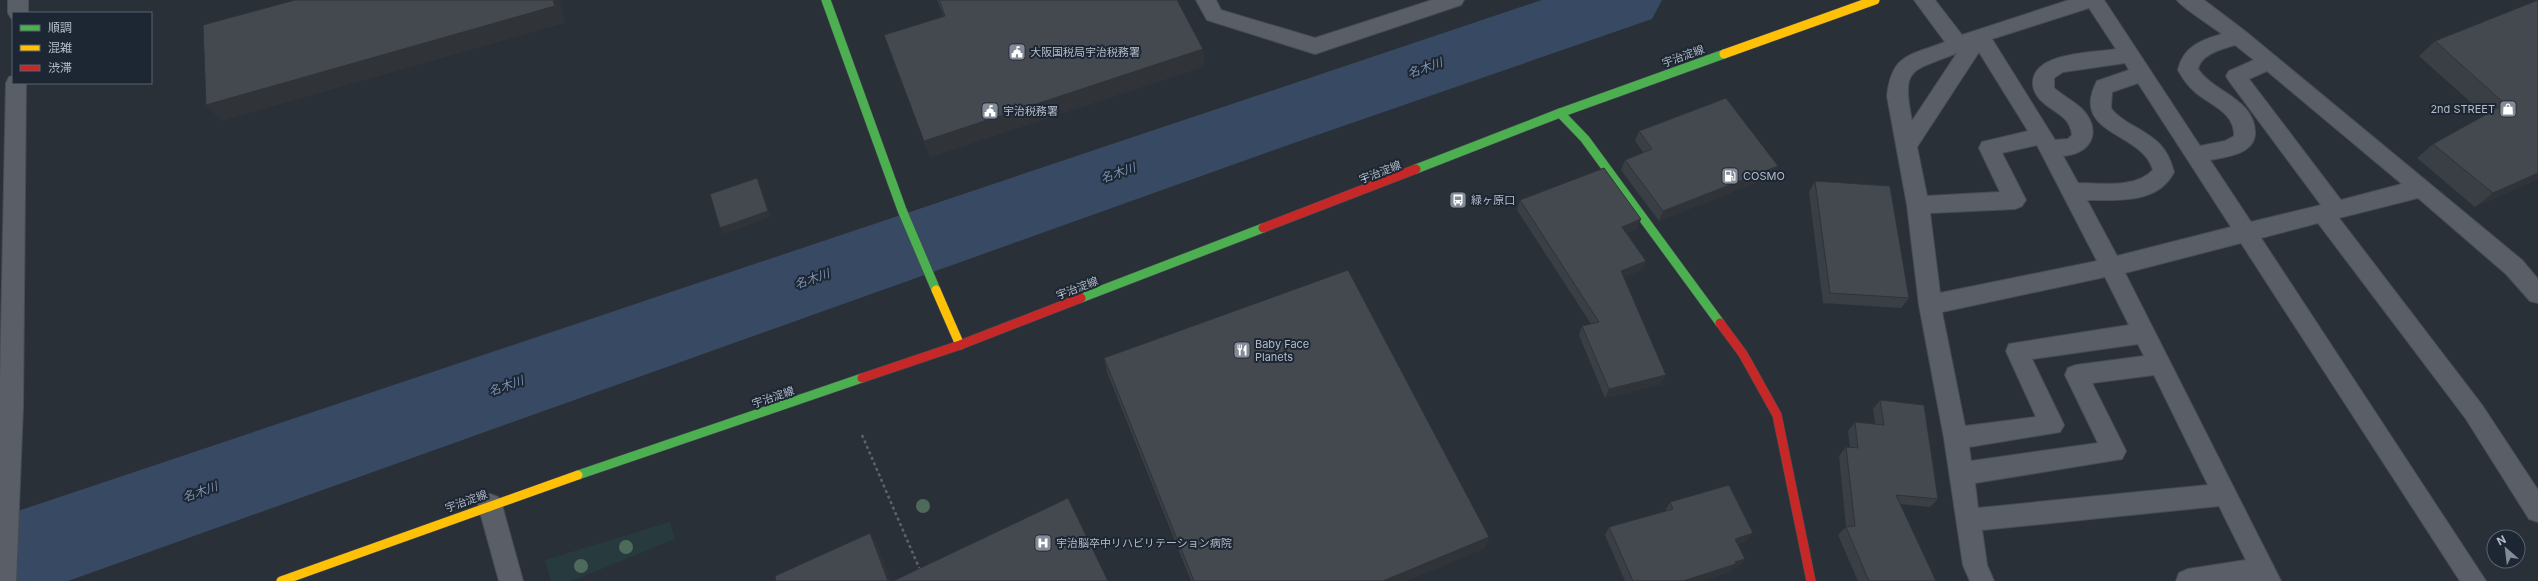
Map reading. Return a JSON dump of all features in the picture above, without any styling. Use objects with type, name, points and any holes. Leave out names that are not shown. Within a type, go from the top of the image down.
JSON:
[{"type":"main road","points":[[826,0],[902,210],[931,281],[960,345]]},
{"type":"main road","name":"宇治淀線","points":[[282,581],[490,505],[960,345],[1560,113],[1875,0]]},
{"type":"main road","points":[[1560,113],[1585,139],[1743,354],[1777,415],[1811,581]]},
{"type":"street","points":[[18,0],[18,12]]},
{"type":"street","points":[[1206,0],[1214,15],[1315,46],[1454,0]]},
{"type":"street","points":[[1924,0],[1958,44]]},
{"type":"street","points":[[1982,581],[1975,565],[1956,438],[1930,305],[1918,205],[1897,96],[1899,78],[1906,66],[1958,44],[1978,36],[2093,0],[2474,581]]},
{"type":"street","points":[[2187,0],[2204,9],[2238,36],[2421,188],[2514,267],[2538,294]]},
{"type":"street","points":[[1978,36],[2045,143],[2072,192],[2145,333],[2266,575],[2188,581]]},
{"type":"street","points":[[1907,146],[1978,36]]},
{"type":"street","points":[[2195,154],[2230,148],[2244,140],[2245,126],[2238,112],[2202,89],[2188,70],[2189,60],[2197,52],[2238,36]]},
{"type":"street","points":[[1918,205],[2015,200],[1989,148],[2045,143],[2073,147],[2083,137],[2084,130],[2074,112],[2046,94],[2041,84],[2044,74],[2060,64],[2130,55]]},
{"type":"street","points":[[2269,62],[2236,76],[2330,212],[2474,412],[2538,511]]},
{"type":"street","points":[[2072,192],[2131,191],[2152,185],[2164,172],[2161,158],[2149,145],[2116,126],[2105,116],[2099,106],[2099,96],[2104,87],[2142,74]]},
{"type":"street","points":[[4,581],[5,502],[11,407],[16,84]]},
{"type":"street","points":[[1930,305],[2111,266],[2421,188]]},
{"type":"street","points":[[1956,438],[2052,425],[2017,351],[2145,333]]},
{"type":"street","points":[[1961,474],[2114,451],[2076,375],[2160,364]]},
{"type":"street","points":[[1968,520],[2225,494]]},
{"type":"street","points":[[490,505],[511,581]]},
{"type":"path","points":[[862,435],[920,571]]},
{"type":"green space","points":[[670,522],[675,539],[572,581],[551,581],[545,560]]},
{"type":"building","points":[[295,0],[553,0],[555,6],[206,105],[203,25]]},
{"type":"building","name":"宇治税務署","points":[[939,0],[1177,0],[1203,49],[924,141],[884,35],[945,16]]},
{"type":"building","points":[[2538,0],[2538,173],[2493,193],[2433,144],[2505,104],[2435,41]]},
{"type":"building","points":[[1726,98],[1778,166],[1663,211],[1625,160],[1652,149],[1639,131]]},
{"type":"building","points":[[1604,168],[1641,219],[1622,227],[1646,261],[1621,271],[1666,375],[1609,389],[1582,326],[1599,322],[1520,200]]},
{"type":"building","points":[[757,178],[768,211],[720,228],[710,194]]},
{"type":"building","points":[[1815,181],[1890,186],[1909,298],[1830,293]]},
{"type":"building","points":[[1348,270],[1489,537],[1383,581],[1194,581],[1104,358]]},
{"type":"building","points":[[1880,400],[1924,405],[1938,499],[1896,495],[1936,581],[1869,581],[1846,527],[1855,526],[1846,447],[1858,448],[1855,422],[1884,425]]},
{"type":"building","points":[[1729,485],[1753,533],[1735,539],[1745,559],[1735,562],[1736,564],[1683,581],[1633,581],[1609,527],[1673,509],[1670,502]]},
{"type":"building","name":"宇治脳卒中リハビリテーション病院","points":[[1068,498],[1108,581],[893,581]]},
{"type":"building","points":[[870,533],[888,581],[776,581],[775,576]]},
{"type":"waterway","name":"名木川","points":[[0,561],[1267,121],[1626,0]]},
{"type":"traffic: fast","points":[[826,0],[902,210],[936,290]]},
{"type":"traffic: fast","points":[[1416,169],[1560,113],[1724,54]]},
{"type":"traffic: fast","points":[[1560,113],[1585,139],[1720,323]]},
{"type":"traffic: fast","points":[[1081,298],[1263,228]]},
{"type":"traffic: fast","points":[[578,475],[862,378]]},
{"type":"traffic: slow","points":[[1724,54],[1875,0]]},
{"type":"traffic: slow","points":[[936,290],[960,345]]},
{"type":"traffic: slow","points":[[281,581],[578,475]]},
{"type":"traffic: jam","points":[[1263,228],[1416,169]]},
{"type":"traffic: jam","points":[[862,378],[960,345],[1081,298]]},
{"type":"traffic: jam","points":[[1720,323],[1743,354],[1777,415],[1811,581]]},
{"type":"place","name":"大阪国税局宇治税務署","points":[[1017,52]]},
{"type":"place","name":"2nd STREET","points":[[2508,109]]},
{"type":"place","name":"宇治税務署","points":[[990,111]]},
{"type":"place","name":"COSMO","points":[[1730,176]]},
{"type":"place","name":"緑ヶ原口","points":[[1458,200]]},
{"type":"place","name":"Baby Face Planets","points":[[1242,350]]},
{"type":"place","name":"宇治脳卒中リハビリテーション病院","points":[[1043,543]]}]
